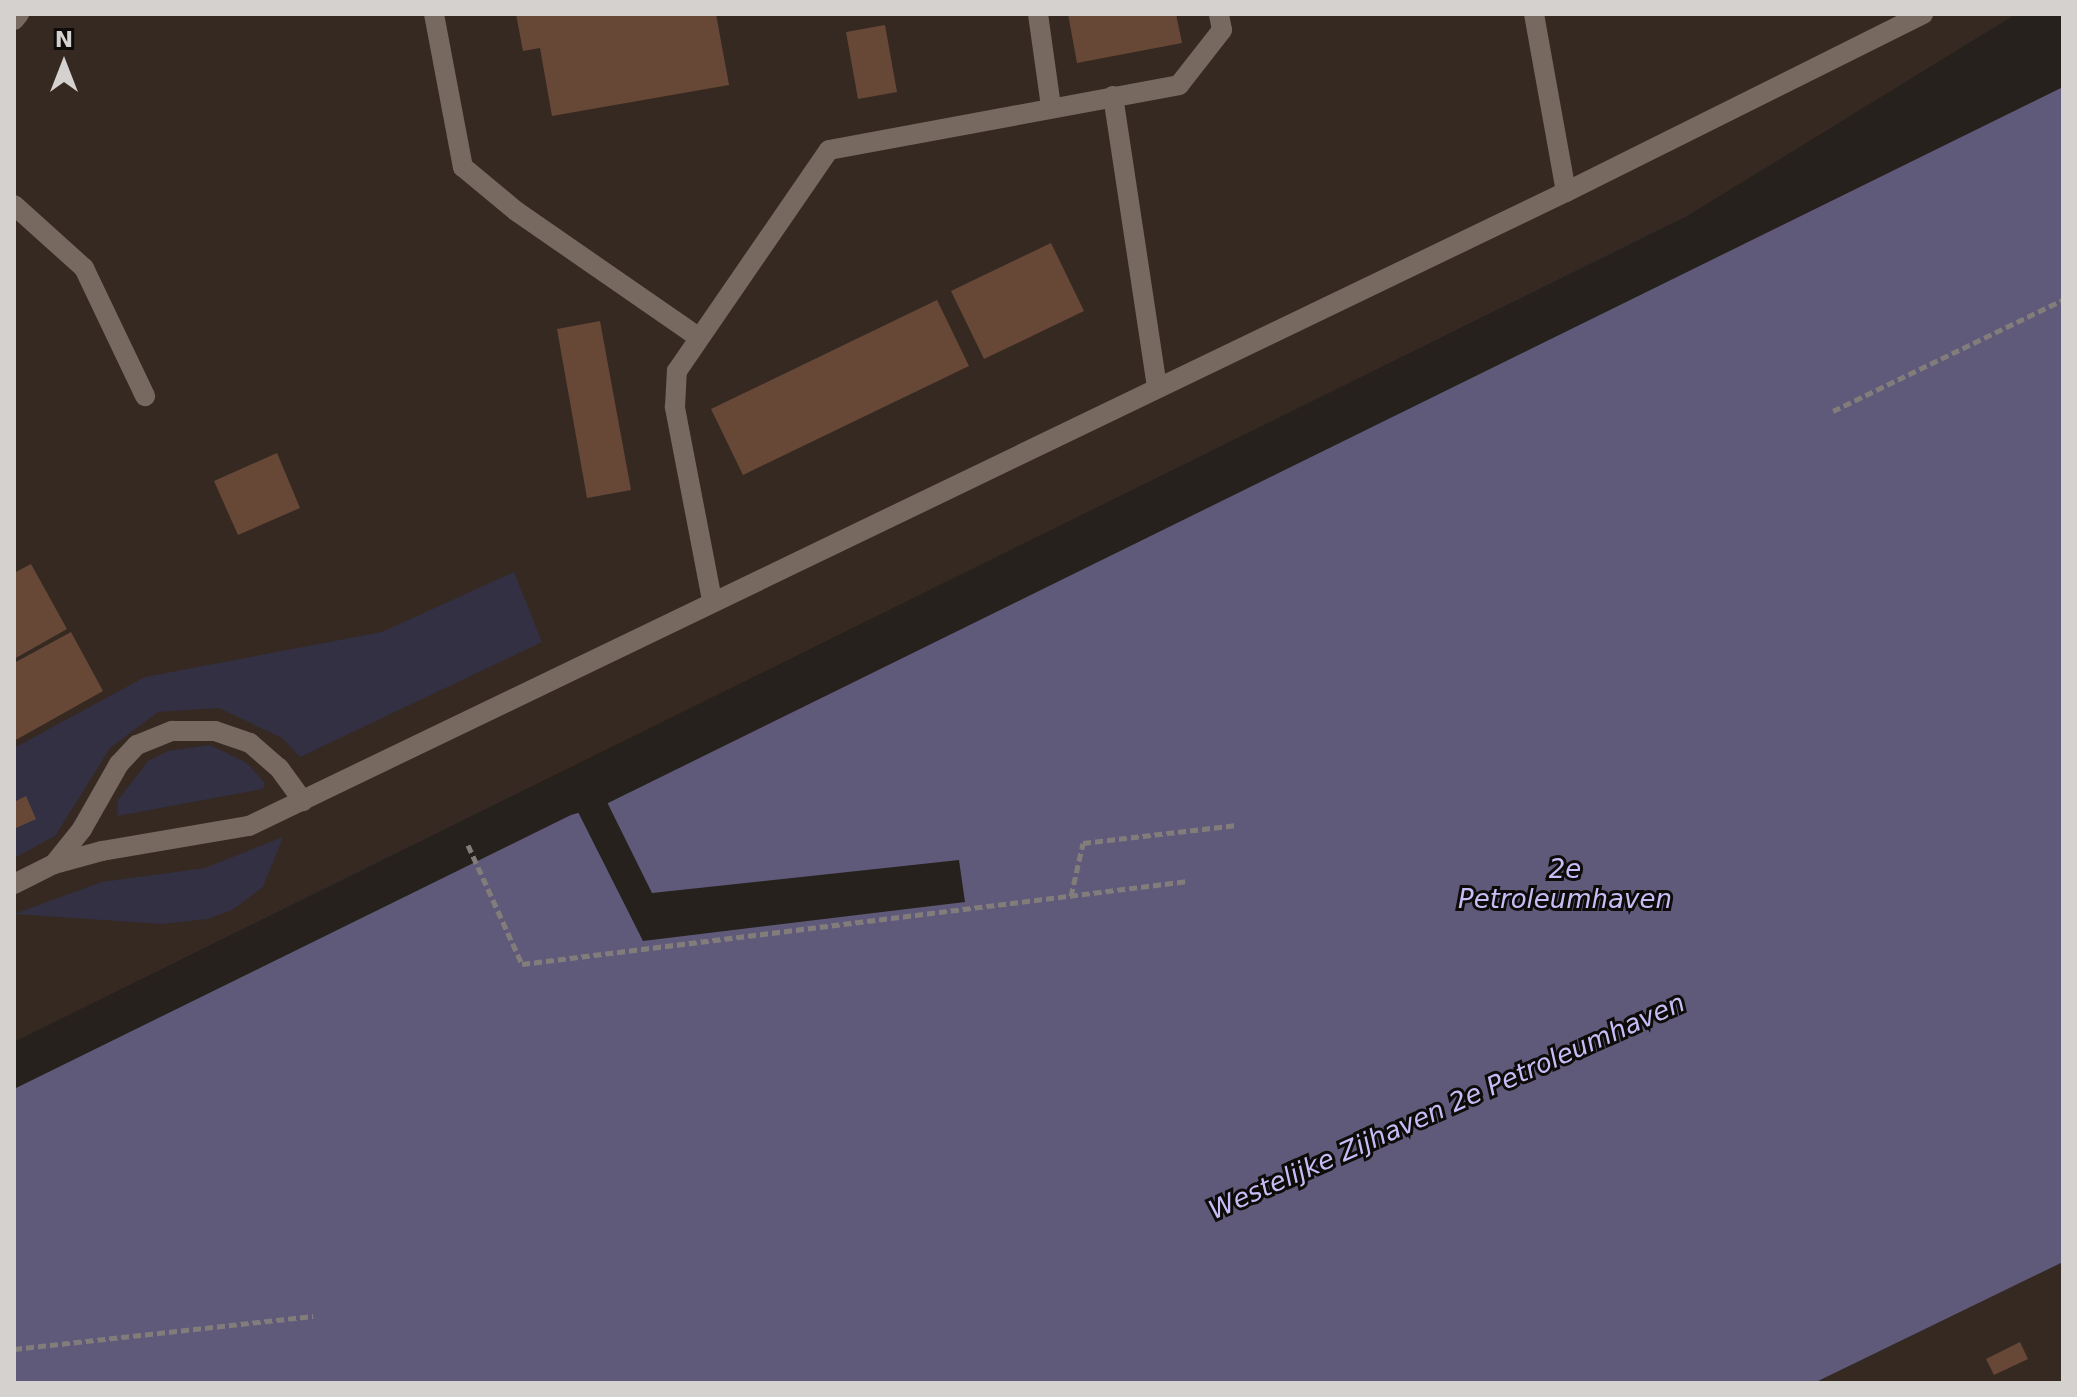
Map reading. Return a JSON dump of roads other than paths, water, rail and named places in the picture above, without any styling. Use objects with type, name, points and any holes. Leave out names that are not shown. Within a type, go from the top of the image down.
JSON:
[{"type":"lane","points":[[14,20],[19,14]]},
{"type":"lane","points":[[434,14],[463,167],[516,211],[698,337]]},
{"type":"lane","points":[[1038,14],[1051,107]]},
{"type":"lane","points":[[712,600],[674,388],[698,337],[829,150],[1179,85],[1222,30],[1219,14]]},
{"type":"lane","points":[[1534,14],[1566,192]]},
{"type":"lane","points":[[14,884],[54,864],[249,826],[712,600],[1566,192],[1923,14]]},
{"type":"lane","points":[[1113,96],[1157,387]]},
{"type":"lane","points":[[14,205],[84,268],[145,396]]},
{"type":"lane","points":[[54,864],[82,829],[119,764],[137,745],[172,731],[215,731],[250,743],[279,768],[303,801]]},
{"type":"water","name":"2e Petroleumhaven","points":[[2063,87],[2063,1262],[1814,1383],[14,1383],[14,1089],[571,815],[602,806]]},
{"type":"water label","name":"Westelijke Zijhaven 2e Petroleumhaven","points":[[1447,1107]]}]
